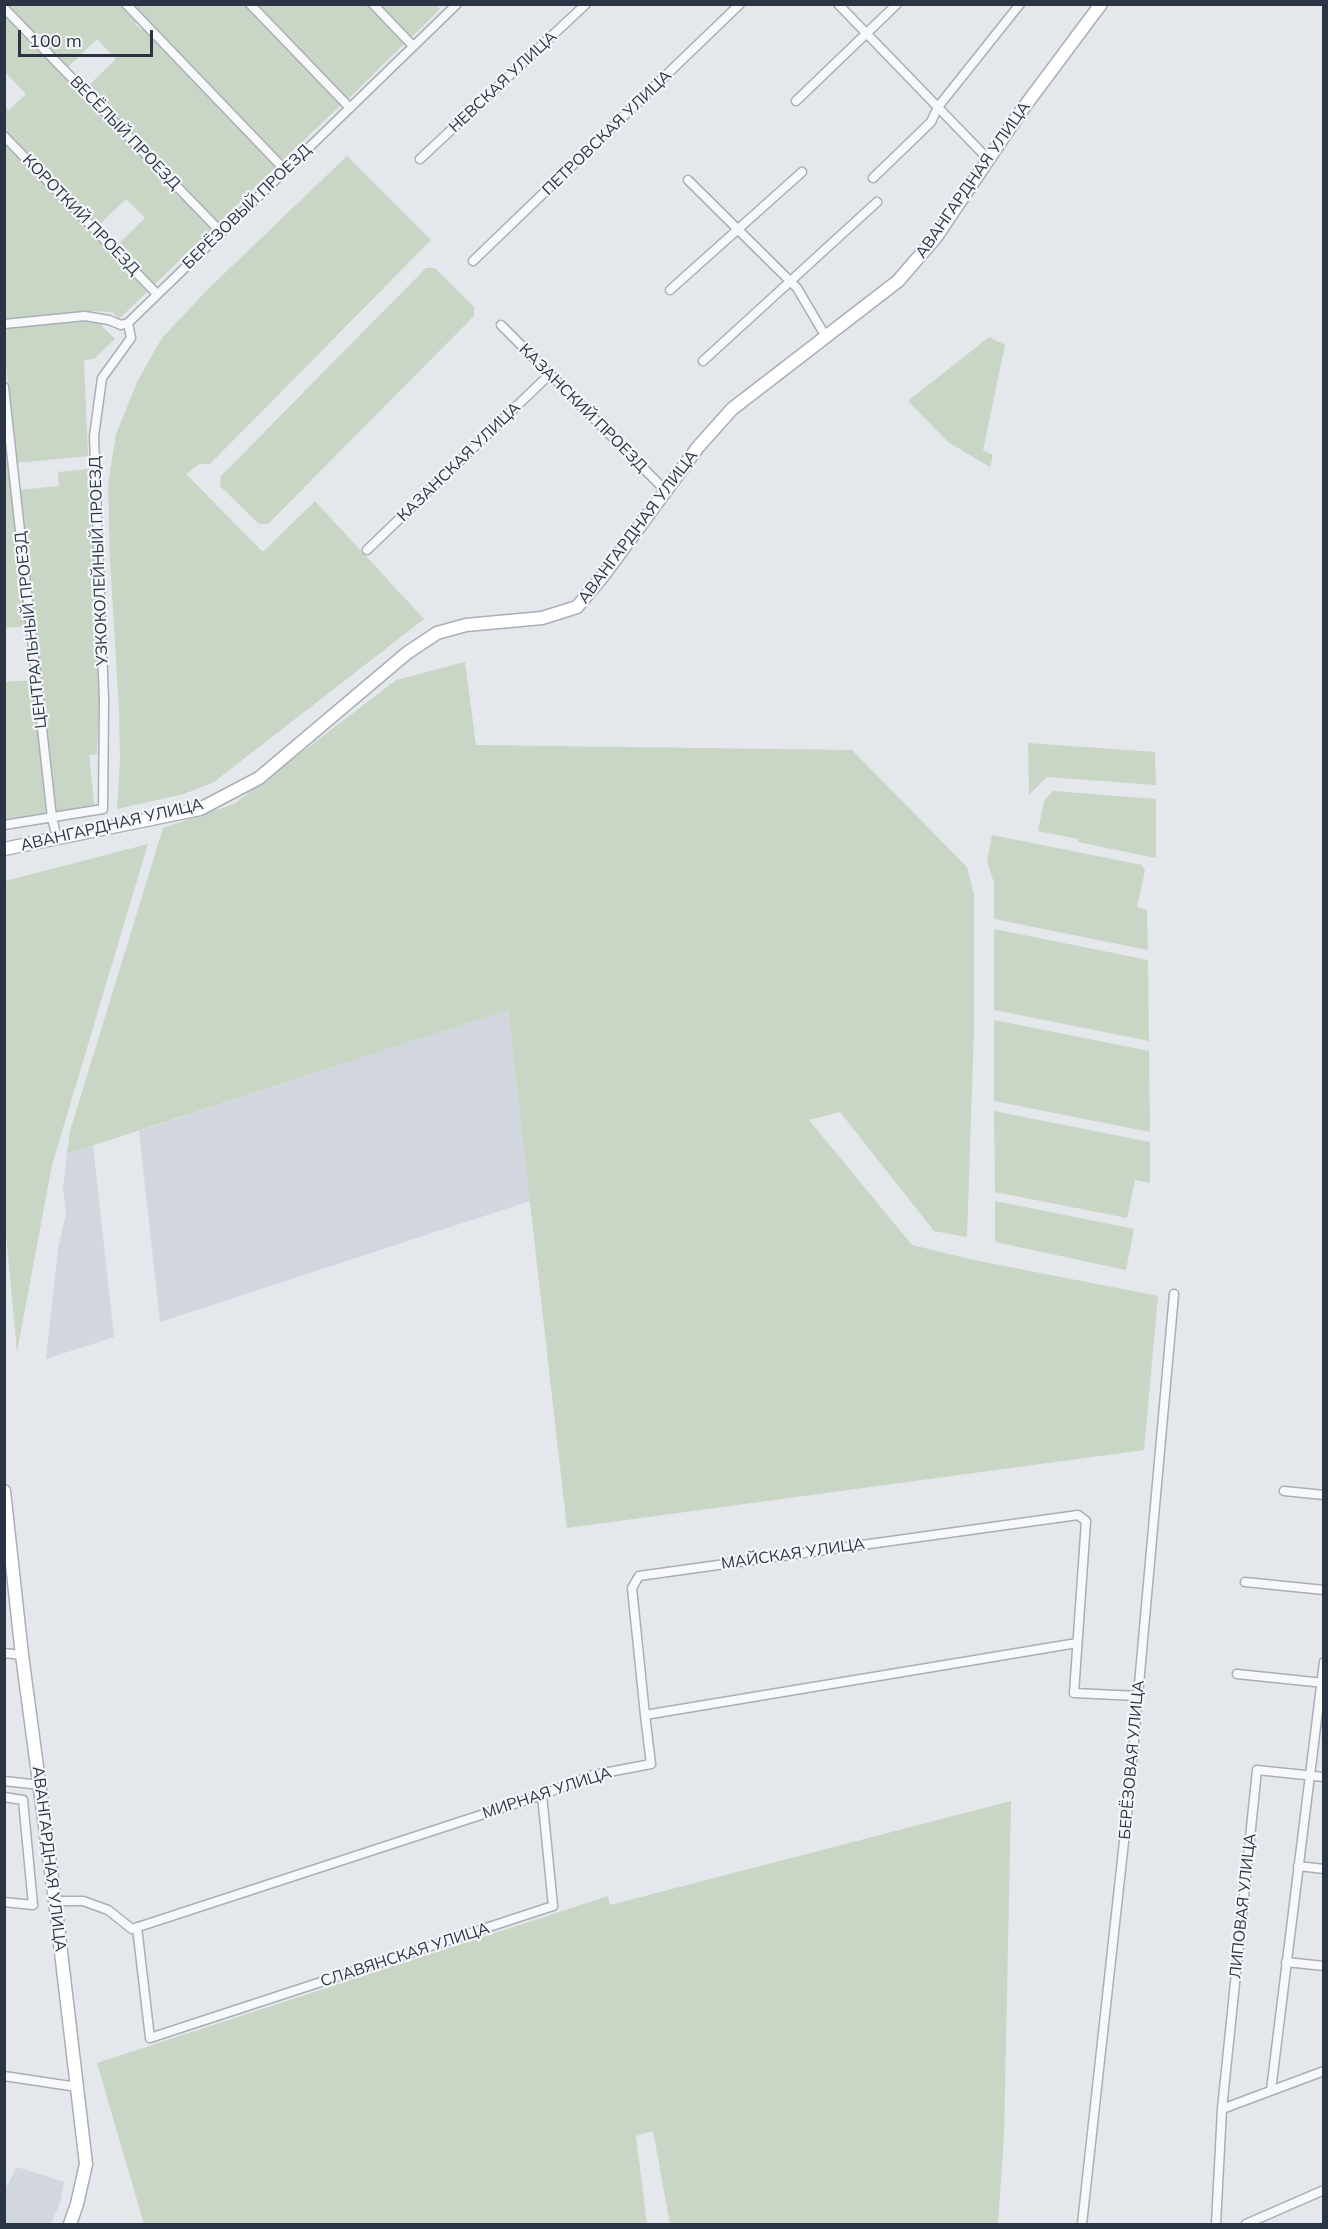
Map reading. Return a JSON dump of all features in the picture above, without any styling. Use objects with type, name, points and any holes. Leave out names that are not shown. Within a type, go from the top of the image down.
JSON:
[{"type":"main road","name":"АВАНГАРДНАЯ УЛИЦА","points":[[4,849],[200,809],[259,778],[407,653],[437,633],[466,625],[542,618],[577,607],[603,576],[698,447],[732,409],[898,280],[936,237],[1019,114],[1101,4]]},
{"type":"main road","name":"АВАНГАРДНАЯ УЛИЦА","points":[[4,1491],[22,1655],[55,1901],[86,2164],[70,2224]]},
{"type":"street","points":[[126,4],[285,170]]},
{"type":"street","points":[[250,4],[350,108]]},
{"type":"street","points":[[373,4],[414,46]]},
{"type":"street","name":"БЕРЁЗОВЫЙ ПРОЕЗД","points":[[128,323],[457,4]]},
{"type":"street","name":"НЕВСКАЯ УЛИЦА","points":[[420,159],[586,4]]},
{"type":"street","name":"ПЕТРОВСКАЯ УЛИЦА","points":[[473,261],[741,4]]},
{"type":"street","points":[[838,4],[988,159]]},
{"type":"street","points":[[796,101],[897,4]]},
{"type":"street","points":[[873,178],[931,122],[938,107],[1020,4]]},
{"type":"street","name":"ВЕСЁЛЫЙ ПРОЕЗД","points":[[4,8],[221,232]]},
{"type":"street","name":"КОРОТКИЙ ПРОЕЗД","points":[[4,136],[157,294]]},
{"type":"street","points":[[670,290],[802,172]]},
{"type":"street","points":[[688,180],[797,288],[826,337]]},
{"type":"street","points":[[703,361],[877,202]]},
{"type":"street","points":[[4,324],[85,316],[122,325],[128,323]]},
{"type":"street","name":"УЗКОКОЛЕЙНЫЙ ПРОЕЗД","points":[[52,818],[103,809],[104,700],[94,436],[102,378],[131,338],[128,323]]},
{"type":"street","name":"КАЗАНСКИЙ ПРОЕЗД","points":[[501,324],[666,491]]},
{"type":"street","name":"КАЗАНСКАЯ УЛИЦА","points":[[367,550],[550,374]]},
{"type":"street","name":"ЦЕНТРАЛЬНЫЙ ПРОЕЗД","points":[[4,387],[52,818],[57,838]]},
{"type":"street","points":[[4,825],[52,818]]},
{"type":"street","name":"БЕРЁЗОВАЯ УЛИЦА","points":[[1082,2224],[1130,1796],[1174,1294]]},
{"type":"street","points":[[1284,1491],[1323,1495]]},
{"type":"street","name":"МАЙСКАЯ УЛИЦА","points":[[645,1715],[632,1588],[639,1576],[1077,1515],[1086,1521],[1077,1643]]},
{"type":"street","points":[[1245,1582],[1323,1590]]},
{"type":"street","points":[[645,1715],[1077,1643],[1074,1693],[1138,1696]]},
{"type":"street","points":[[4,1653],[22,1655]]},
{"type":"street","points":[[1271,2090],[1323,1662]]},
{"type":"street","points":[[1237,1674],[1322,1683]]},
{"type":"street","name":"МИРНАЯ УЛИЦА","points":[[137,1928],[542,1795],[593,1775],[651,1764],[645,1715]]},
{"type":"street","name":"ЛИПОВАЯ УЛИЦА","points":[[1222,2109],[1257,1770],[1323,1777]]},
{"type":"street","points":[[4,1781],[40,1785]]},
{"type":"street","name":"СЛАВЯНСКАЯ УЛИЦА","points":[[137,1928],[150,2038],[553,1906],[542,1795]]},
{"type":"street","points":[[4,1797],[23,1800],[33,1905],[4,1902]]},
{"type":"street","points":[[1298,1866],[1323,1869]]},
{"type":"street","points":[[55,1901],[83,1901],[108,1910],[132,1929],[137,1928]]},
{"type":"street","points":[[1286,1962],[1323,1966]]},
{"type":"street","points":[[1216,2224],[1222,2109],[1323,2071]]},
{"type":"street","points":[[4,2076],[77,2087]]},
{"type":"street","points":[[1246,2224],[1323,2190]]},
{"type":"shaded area","points":[[508,1010],[530,1201],[160,1322],[139,1131]]},
{"type":"shaded area","points":[[93,1146],[114,1337],[46,1359],[58,1249],[66,1213],[63,1187],[67,1154]]},
{"type":"shaded area","points":[[17,2167],[64,2182],[61,2200],[51,2224],[5,2224],[5,2183],[7,2186]]},
{"type":"green space","points":[[8,5],[120,5],[137,21],[135,24],[143,28],[276,167],[218,223],[87,87],[116,59],[97,39],[68,67]]},
{"type":"green space","points":[[132,5],[244,5],[341,105],[282,161]]},
{"type":"green space","points":[[255,5],[368,5],[405,43],[347,100]]},
{"type":"green space","points":[[379,5],[436,5],[440,9],[411,38]]},
{"type":"green space","points":[[4,13],[212,229],[154,285],[116,246],[145,218],[126,199],[97,227],[5,130],[5,110],[7,108],[9,110],[26,94],[5,72]]},
{"type":"green space","points":[[4,142],[148,291],[119,319],[112,312],[91,311],[5,320]]},
{"type":"green space","points":[[347,156],[431,240],[210,464],[199,464],[186,474],[262,551],[315,501],[424,619],[214,782],[184,794],[117,809],[120,760],[119,711],[108,485],[116,434],[138,380],[162,338],[208,289]]},
{"type":"green space","points":[[426,268],[435,268],[474,307],[474,316],[268,524],[259,524],[220,486],[221,476]]},
{"type":"green space","points":[[82,320],[102,322],[102,326],[115,339],[94,359],[84,360],[88,456],[16,463],[4,333],[8,328]]},
{"type":"green space","points":[[989,337],[1005,345],[983,450],[993,455],[990,467],[948,442],[908,401]]},
{"type":"green space","points":[[5,437],[26,626],[4,628]]},
{"type":"green space","points":[[89,469],[99,702],[97,754],[89,755],[95,809],[54,813],[19,490],[59,486],[58,472]]},
{"type":"green space","points":[[465,662],[476,745],[852,750],[967,867],[974,894],[974,1030],[967,1237],[934,1231],[840,1112],[809,1120],[912,1245],[974,1260],[1158,1296],[1144,1450],[567,1528],[508,1010],[67,1154],[70,1131],[163,828],[234,804],[396,680]]},
{"type":"green space","points":[[32,680],[46,814],[5,819],[4,682]]},
{"type":"green space","points":[[1028,743],[1155,752],[1156,785],[1047,777],[1029,795]]},
{"type":"green space","points":[[1053,791],[1156,799],[1156,858],[1078,842],[1078,839],[1038,831],[1044,801]]},
{"type":"green space","points":[[992,835],[1142,865],[1145,871],[1137,907],[1147,910],[1148,950],[994,919],[994,883],[987,861]]},
{"type":"green space","points":[[148,844],[52,1165],[17,1352],[4,1213],[5,881]]},
{"type":"green space","points":[[994,929],[1148,960],[1149,1041],[994,1010]]},
{"type":"green space","points":[[994,1020],[1149,1051],[1150,1132],[994,1101]]},
{"type":"green space","points":[[994,1111],[1150,1142],[1150,1183],[1135,1180],[1127,1218],[995,1192]]},
{"type":"green space","points":[[995,1201],[1134,1229],[1126,1270],[995,1242]]},
{"type":"green space","points":[[1011,1801],[1004,2136],[998,2224],[670,2224],[653,2131],[636,2136],[647,2224],[144,2224],[97,2063],[608,1896],[610,1905]]}]
